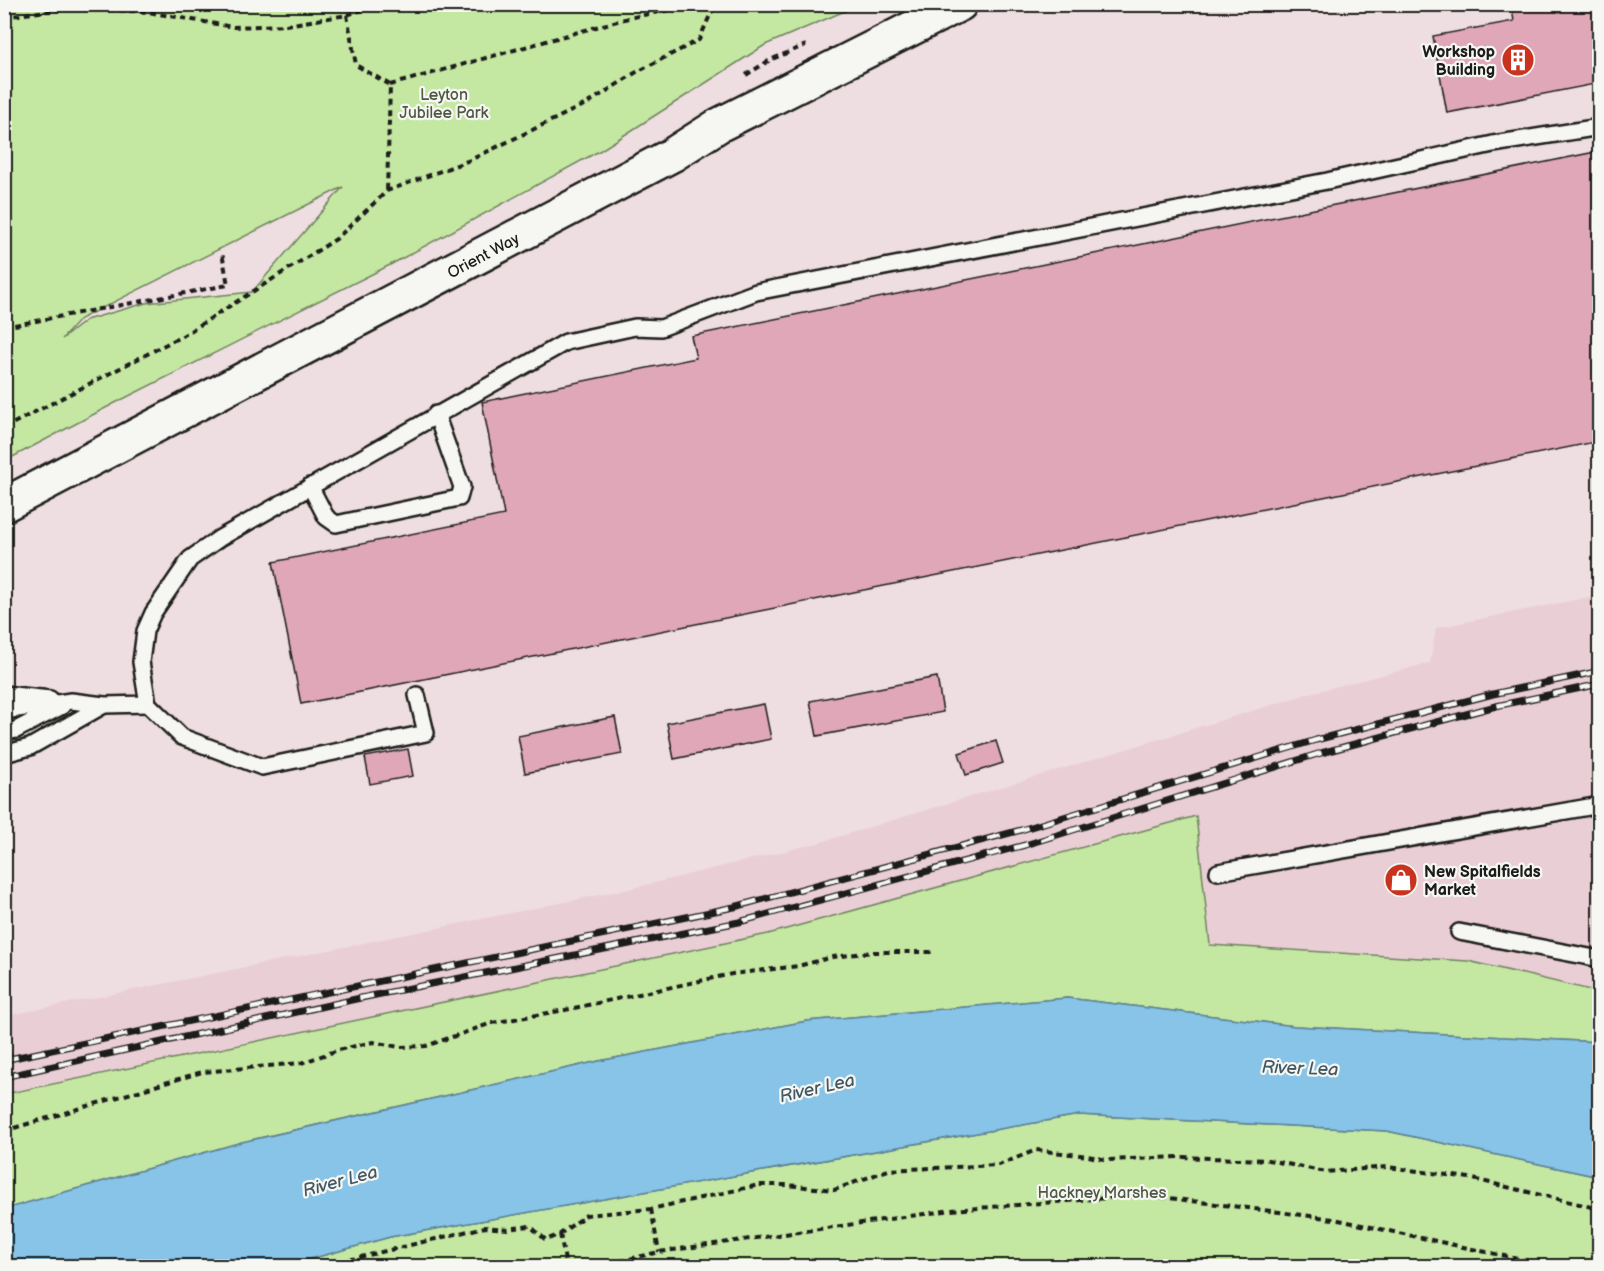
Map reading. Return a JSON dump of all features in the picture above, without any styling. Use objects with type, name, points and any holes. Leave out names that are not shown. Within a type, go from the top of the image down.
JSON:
[{"type":"street","name":"Orient Way","points":[[4,505],[672,155],[720,125],[960,4]]},
{"type":"lane","points":[[417,695],[426,734],[262,767],[182,737],[148,704],[141,662],[145,631],[153,613],[166,598],[190,559],[220,538],[566,342],[635,327],[662,328],[756,292],[1327,181],[1493,144],[1599,127]]},
{"type":"lane","points":[[310,486],[326,517],[336,524],[459,498],[462,487],[436,414]]},
{"type":"lane","points":[[4,694],[104,705],[148,704]]},
{"type":"lane","points":[[4,711],[71,701]]},
{"type":"lane","points":[[4,732],[16,730],[71,701]]},
{"type":"lane","points":[[4,753],[30,747],[104,705]]},
{"type":"lane","points":[[1218,872],[1599,805]]},
{"type":"lane","points":[[1459,932],[1599,959]]},
{"type":"path","points":[[4,17],[75,7],[148,12],[233,27],[286,25],[348,15],[380,4]]},
{"type":"path","points":[[348,15],[356,65],[390,85],[628,18],[700,4]]},
{"type":"path","points":[[4,428],[184,335],[336,239],[387,191],[470,160],[588,104],[635,73],[699,40],[715,4]]},
{"type":"path","points":[[387,191],[390,85]]},
{"type":"path","points":[[4,327],[228,285],[222,253]]},
{"type":"path","points":[[4,1131],[202,1072],[301,1063],[338,1050],[373,1042],[399,1047],[426,1046],[492,1023],[565,1010],[732,974],[798,966],[833,957],[873,952],[936,952]]},
{"type":"path","points":[[329,1266],[485,1227],[507,1229],[530,1226],[546,1239],[560,1234],[586,1215],[651,1209],[759,1185],[787,1185],[834,1190],[888,1170],[999,1165],[1036,1150],[1108,1160],[1180,1157],[1268,1160],[1326,1172],[1388,1167],[1469,1178],[1599,1209]]},
{"type":"path","points":[[599,1266],[659,1252],[952,1210],[1145,1194],[1334,1219],[1551,1266]]},
{"type":"path","points":[[651,1209],[659,1252]]},
{"type":"path","points":[[560,1234],[566,1266]]},
{"type":"path","points":[[635,1258],[638,1266]]},
{"type":"shaded area","points":[[1599,595],[1599,992],[1468,961],[1210,945],[1196,816],[768,934],[5,1094],[5,1016],[629,889],[818,843],[1314,692],[1430,663],[1436,628]]},
{"type":"green space","name":"Leyton Jubilee Park","points":[[5,4],[859,4],[765,45],[601,150],[390,265],[5,461]],"holes":[[[343,187],[252,292],[146,303],[86,320],[62,339],[80,319]]]},
{"type":"green space","points":[[1196,816],[1210,945],[1468,961],[1599,992],[1599,1042],[1295,1026],[1067,998],[807,1021],[599,1061],[242,1142],[5,1209],[5,1094],[768,934]]},
{"type":"green space","name":"Hackney Marshes","points":[[1079,1115],[1387,1131],[1599,1177],[1599,1266],[285,1266],[390,1237]]},
{"type":"water","name":"River Lea","points":[[1067,998],[1295,1026],[1599,1042],[1599,1177],[1387,1131],[1079,1115],[390,1237],[285,1266],[5,1266],[5,1209],[242,1142],[599,1061],[807,1021]]},
{"type":"building","name":"Workshop Building","points":[[1511,4],[1600,4],[1600,83],[1447,113],[1433,36],[1514,21]]},
{"type":"building","points":[[1600,151],[1600,441],[301,704],[273,562],[504,515],[482,402],[696,358],[691,336]]},
{"type":"building","points":[[937,677],[943,712],[817,736],[810,701]]},
{"type":"building","points":[[764,704],[771,739],[674,759],[667,723]]},
{"type":"building","points":[[615,717],[622,754],[525,773],[518,736]]},
{"type":"building","points":[[996,741],[1003,763],[966,775],[959,753]]},
{"type":"building","points":[[408,749],[413,776],[370,784],[365,757]]},
{"type":"railway","points":[[4,1060],[734,907],[1021,830],[1316,740],[1493,694],[1600,671]]},
{"type":"railway","points":[[4,1077],[356,999],[739,922],[1025,845],[1321,753],[1496,706],[1600,684]]},
{"type":"place","name":"Workshop Building","points":[[1518,60]]},
{"type":"place","name":"New Spitalfields Market","points":[[1401,880]]}]
